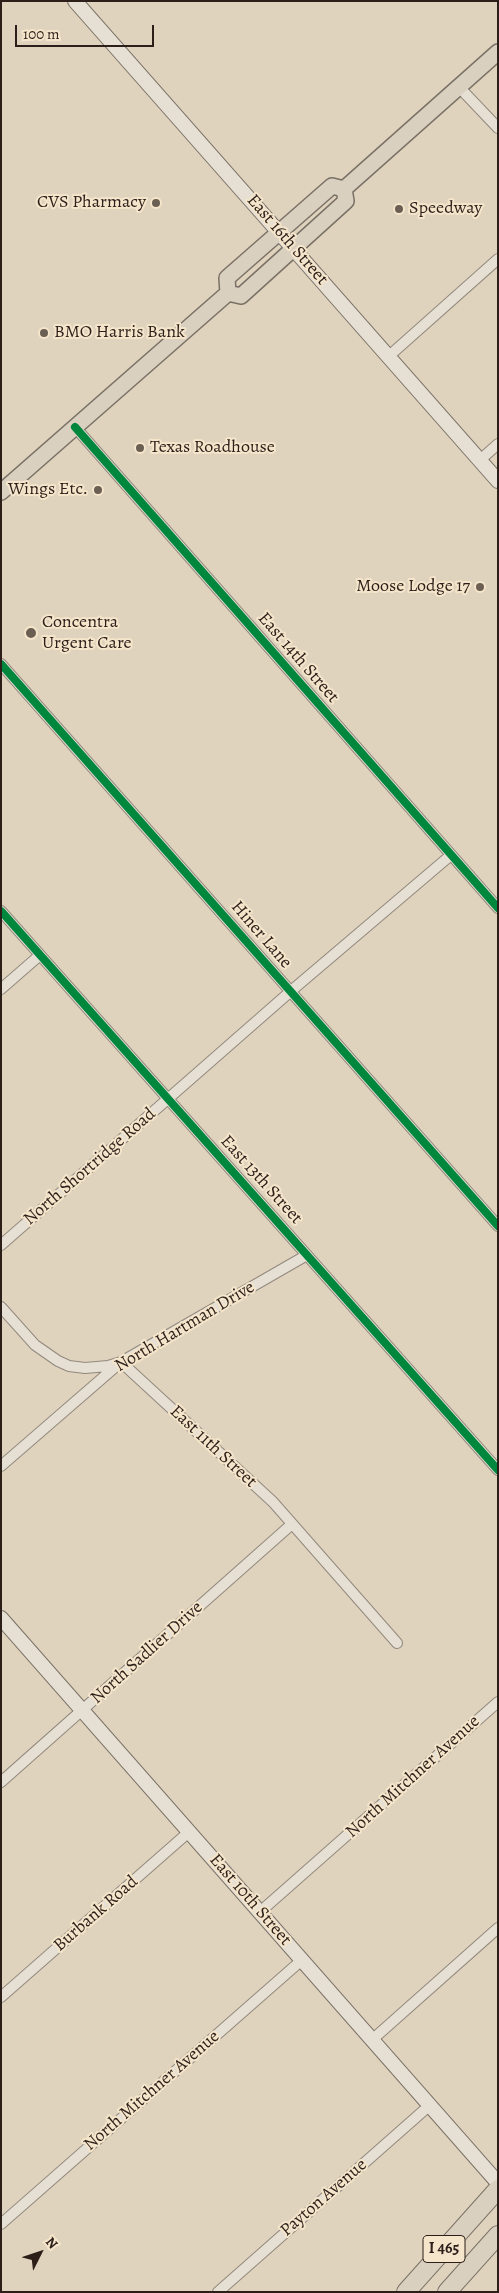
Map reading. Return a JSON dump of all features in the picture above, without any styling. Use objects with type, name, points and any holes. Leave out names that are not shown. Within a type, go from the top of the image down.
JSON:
[{"type":"highway","name":"I 465","points":[[406,2292],[498,2189]]},
{"type":"highway","name":"I 465","points":[[447,2292],[498,2235]]},
{"type":"main road","name":"East 16th Street","points":[[74,1],[498,481]]},
{"type":"main road","points":[[344,189],[498,52]]},
{"type":"main road","points":[[228,293],[227,278],[332,186],[344,189]]},
{"type":"main road","points":[[228,293],[242,296],[346,201],[344,189]]},
{"type":"main road","points":[[1,492],[228,293]]},
{"type":"main road","name":"East 10th Street","points":[[1,1618],[261,1911],[498,2183]]},
{"type":"street","points":[[459,87],[498,128]]},
{"type":"street","points":[[389,356],[498,259]]},
{"type":"street","name":"East 14th Street","points":[[75,427],[498,908]]},
{"type":"street","points":[[480,460],[498,444]]},
{"type":"street","name":"Hiner Lane","points":[[1,664],[498,1226]]},
{"type":"street","name":"North Shortridge Road","points":[[1,1245],[291,991],[451,854]]},
{"type":"street","name":"East 13th Street","points":[[1,911],[498,1470]]},
{"type":"street","points":[[1,989],[40,955]]},
{"type":"street","name":"North Hartman Drive","points":[[1,1466],[121,1362],[308,1255]]},
{"type":"street","points":[[1,1307],[35,1345],[58,1361],[69,1366],[85,1368],[108,1366],[121,1362]]},
{"type":"street","name":"East 11th Street","points":[[121,1362],[265,1495],[397,1643]]},
{"type":"street","name":"North Sadlier Drive","points":[[1,1782],[292,1524]]},
{"type":"street","name":"North Mitchner Avenue","points":[[261,1911],[498,1702]]},
{"type":"street","name":"Burbank Road","points":[[1,1997],[190,1831]]},
{"type":"street","points":[[373,2039],[498,1928]]},
{"type":"street","name":"North Mitchner Avenue","points":[[1,2224],[303,1959]]},
{"type":"street","name":"Payton Avenue","points":[[218,2292],[430,2105]]},
{"type":"cycle path","points":[[75,427],[498,908]]},
{"type":"cycle path","points":[[1,664],[498,1226]]},
{"type":"cycle path","points":[[1,911],[498,1470]]},
{"type":"place","name":"CVS Pharmacy","points":[[156,203]]},
{"type":"place","name":"Speedway","points":[[399,209]]},
{"type":"place","name":"BMO Harris Bank","points":[[44,333]]},
{"type":"place","name":"Texas Roadhouse","points":[[140,448]]},
{"type":"place","name":"Wings Etc.","points":[[98,490]]},
{"type":"place","name":"Moose Lodge 17","points":[[480,587]]},
{"type":"place","name":"Concentra Urgent Care","points":[[31,633]]}]
